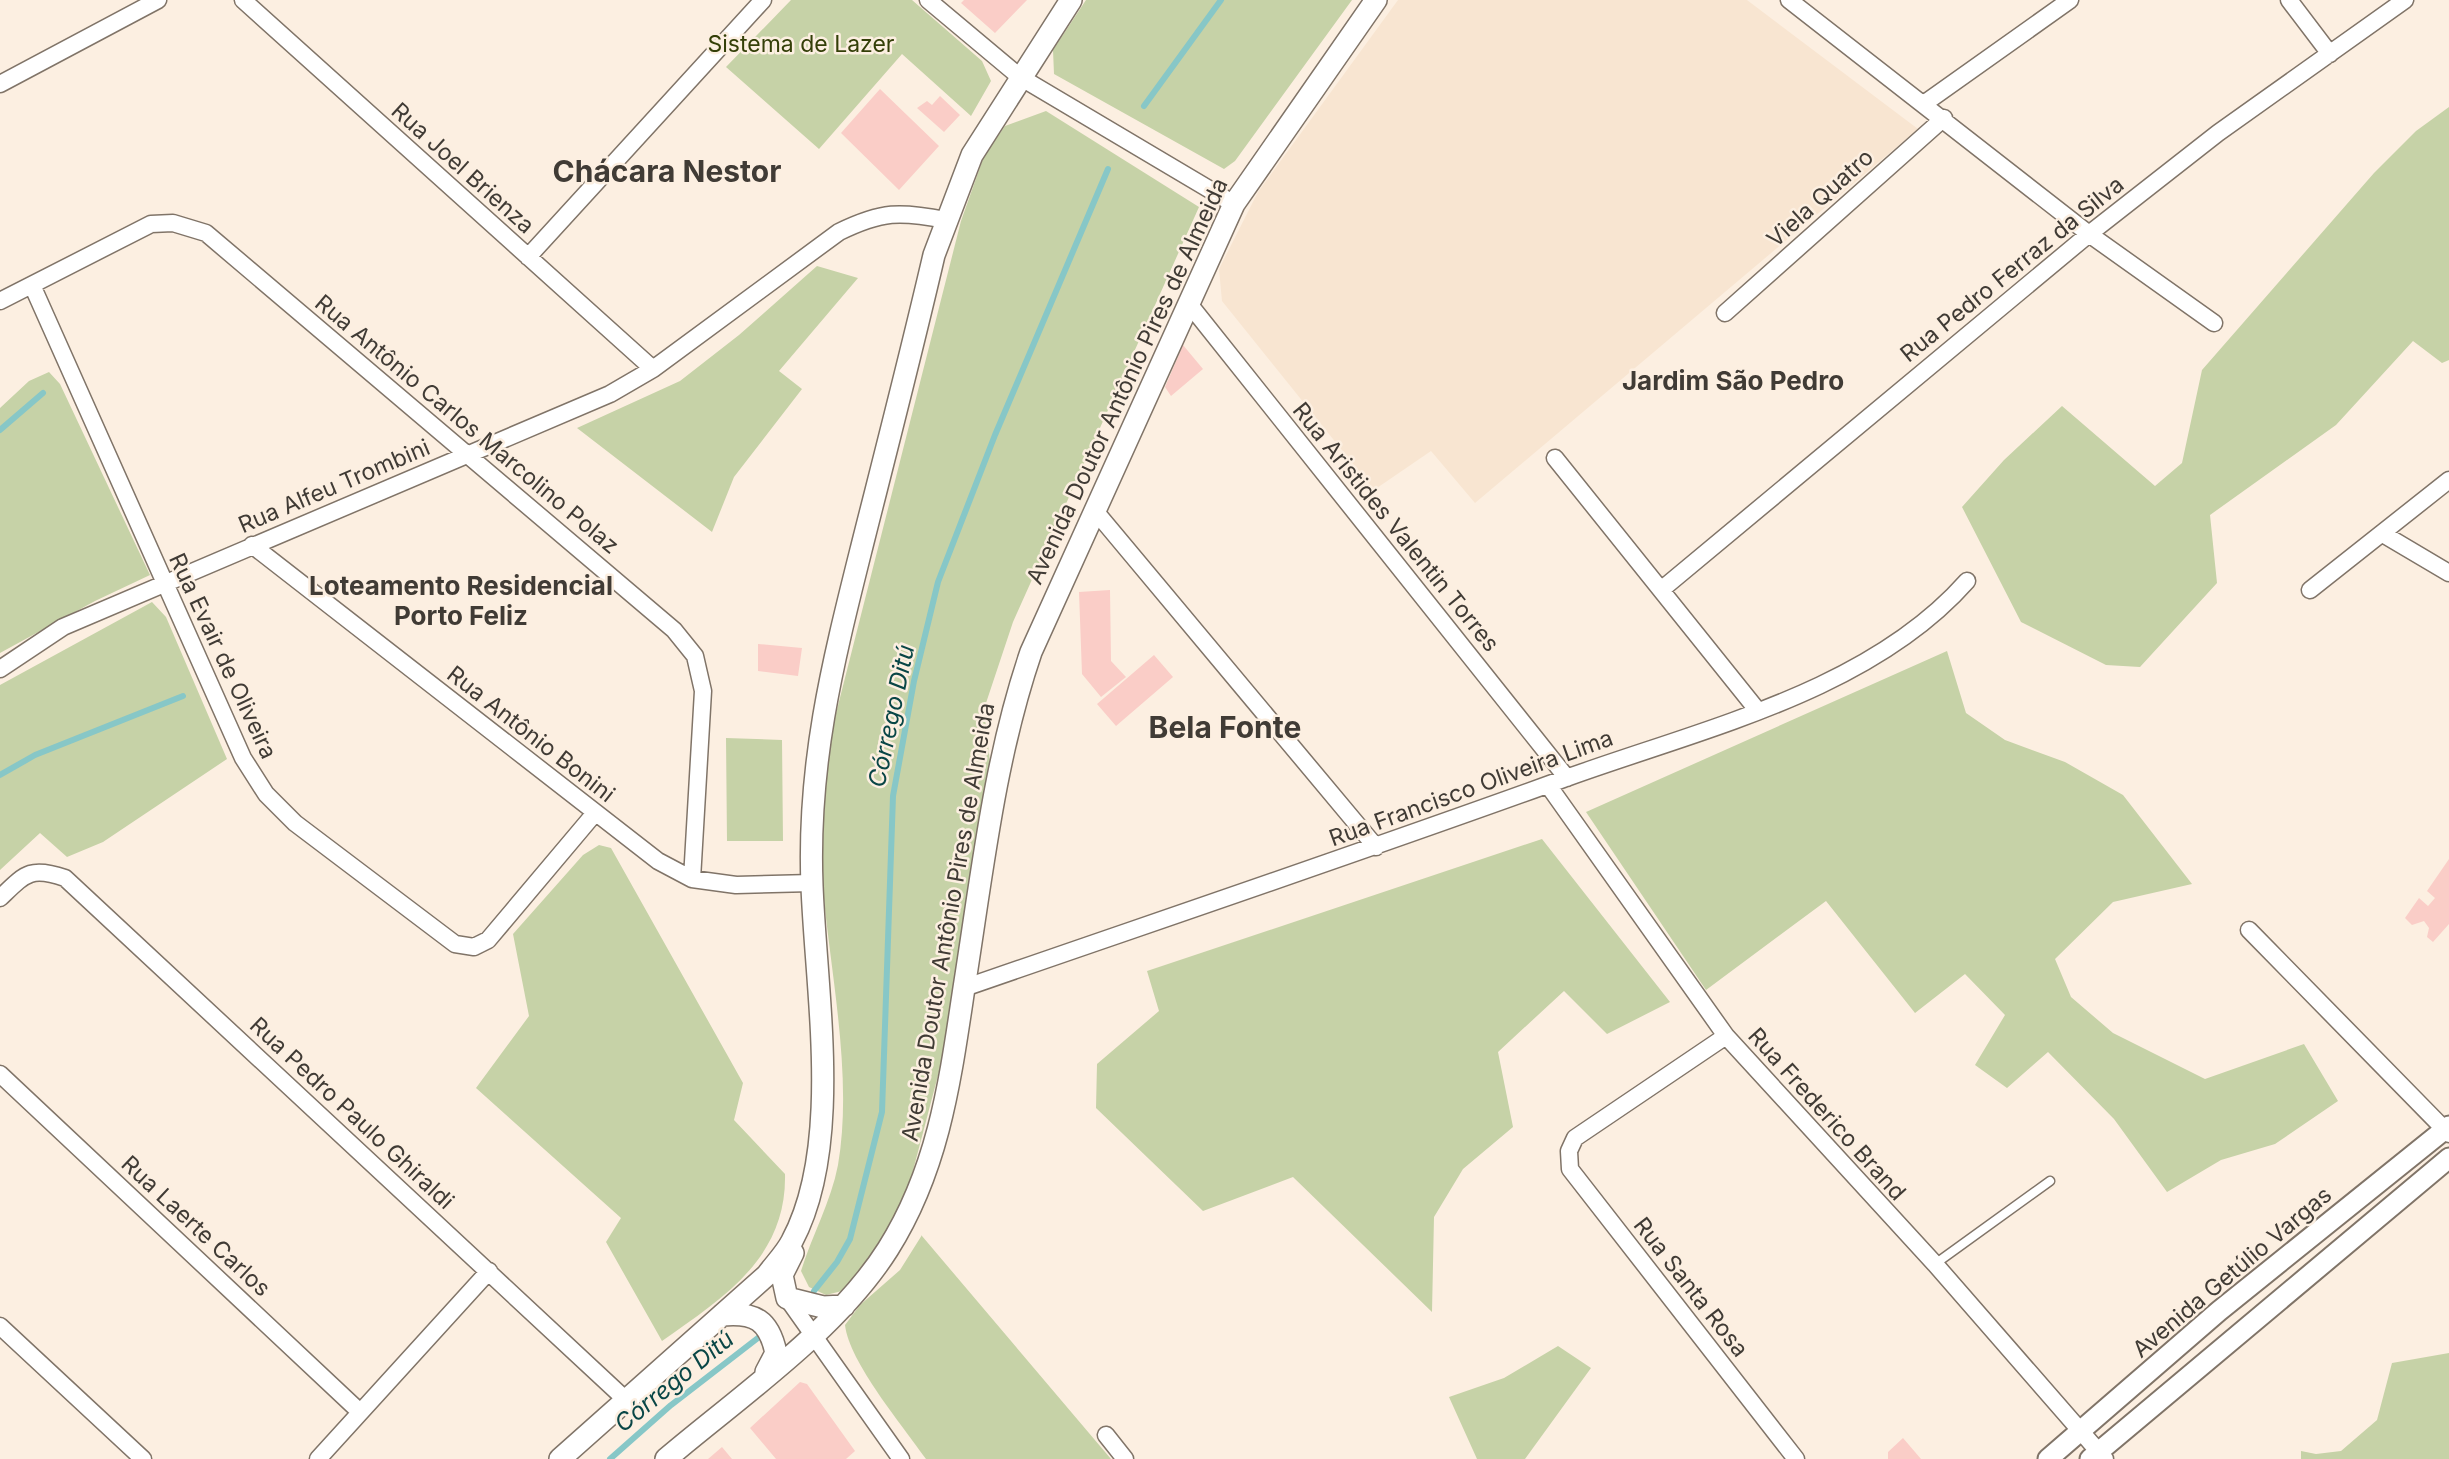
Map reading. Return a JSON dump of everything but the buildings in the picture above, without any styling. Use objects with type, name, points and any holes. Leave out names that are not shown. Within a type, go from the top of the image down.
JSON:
[{"type":"main road","points":[[560,1459],[767,1275],[792,1242],[809,1198],[817,1164],[822,1098],[812,883],[815,775],[827,685],[934,255],[946,220],[972,155],[1071,0]]},
{"type":"main road","name":"Avenida Doutor Antônio Pires de Almeida","points":[[666,1459],[814,1335],[844,1306],[887,1251],[929,1168],[951,1079],[1012,709],[1031,652],[1234,204],[1376,0]]},
{"type":"main road","points":[[817,1164],[823,1177],[815,1211],[782,1275],[787,1298],[815,1306],[844,1306]]},
{"type":"main road","points":[[722,1315],[746,1315],[765,1325],[772,1336],[776,1353],[774,1360],[758,1382]]},
{"type":"street","points":[[0,84],[158,0]]},
{"type":"street","name":"Rua Joel Brienza","points":[[243,0],[653,369]]},
{"type":"street","points":[[528,257],[763,0]]},
{"type":"street","points":[[928,0],[1020,77],[1234,204]]},
{"type":"street","points":[[1789,0],[1944,118],[2089,234],[2214,323]]},
{"type":"street","points":[[1924,103],[2070,0]]},
{"type":"street","points":[[2289,0],[2330,54]]},
{"type":"street","name":"Rua Pedro Ferraz da Silva","points":[[1661,590],[2089,234],[2218,133],[2405,0]]},
{"type":"street","name":"Viela Quatro","points":[[1725,313],[1944,118]]},
{"type":"street","name":"Rua Alfeu Trombini","points":[[0,668],[63,627],[610,394],[653,369],[839,232],[871,216],[911,214],[946,220]]},
{"type":"street","name":"Rua Antônio Carlos Marcolino Polaz","points":[[0,301],[151,224],[173,223],[206,233],[674,630],[695,656],[703,691],[692,879]]},
{"type":"street","name":"Rua Evair de Oliveira","points":[[32,285],[163,584],[243,758],[265,794],[295,823],[455,944],[474,947],[488,940],[595,813]]},
{"type":"street","name":"Rua Aristides Valentin Torres","points":[[1190,304],[1567,778]]},
{"type":"street","points":[[1555,458],[1758,710]]},
{"type":"street","points":[[2310,590],[2449,480]]},
{"type":"street","points":[[1096,512],[1376,847]]},
{"type":"street","points":[[2383,534],[2449,573]]},
{"type":"street","name":"Rua Antônio Bonini","points":[[252,545],[657,861],[692,879],[736,885],[812,883]]},
{"type":"street","name":"Rua Francisco Oliveira Lima","points":[[964,989],[1376,847],[1758,710],[1837,677],[1885,649],[1942,609],[1967,582]]},
{"type":"street","name":"Rua Frederico Brand","points":[[1548,785],[1726,1036],[1934,1264],[2080,1431],[2098,1457]]},
{"type":"street","name":"Rua Pedro Paulo Ghiraldi","points":[[0,898],[22,876],[41,870],[65,878],[626,1400]]},
{"type":"street","points":[[2249,930],[2448,1130]]},
{"type":"street","name":"Rua Santa Rosa","points":[[1726,1036],[1575,1138],[1569,1151],[1570,1169],[1796,1459]]},
{"type":"street","name":"Rua Laerte Carlos","points":[[0,1074],[360,1412]]},
{"type":"street","name":"Avenida Getúlio Vargas","points":[[2048,1459],[2283,1260],[2448,1130]]},
{"type":"street","points":[[2098,1457],[2301,1281],[2449,1158]]},
{"type":"street","points":[[2283,1260],[2301,1281]]},
{"type":"street","points":[[318,1459],[489,1271]]},
{"type":"street","points":[[787,1298],[901,1459]]},
{"type":"street","points":[[0,1326],[143,1459]]},
{"type":"street","points":[[1106,1435],[1125,1459]]},
{"type":"lane","points":[[1934,1264],[2050,1181]]},
{"type":"shaded area","points":[[1398,0],[1747,0],[1918,129],[1475,503],[1431,451],[1374,490],[1222,301],[1219,269],[1258,192]]},
{"type":"green space","name":"Sistema de Lazer","points":[[791,0],[912,0],[982,61],[991,81],[971,116],[902,54],[819,149],[726,67]]},
{"type":"green space","points":[[1086,0],[1352,0],[1235,161],[1224,169],[1054,74],[1053,50]]},
{"type":"green space","points":[[2449,107],[2449,360],[2442,363],[2413,341],[2336,425],[2210,515],[2217,583],[2140,667],[2106,665],[2021,622],[1962,507],[2004,460],[2062,406],[2155,486],[2182,463],[2202,370],[2374,173],[2416,131]]},
{"type":"green space","points":[[1046,111],[1199,207],[1013,622],[984,709],[991,771],[941,1064],[905,1201],[880,1244],[842,1291],[826,1295],[809,1287],[801,1271],[835,1179],[842,1132],[842,1063],[822,871],[829,741],[961,221],[984,156],[1005,126]]},
{"type":"green space","points":[[817,266],[858,278],[779,371],[802,389],[734,477],[712,532],[577,428],[680,381],[739,335]]},
{"type":"green space","points":[[49,372],[60,384],[150,575],[95,601],[0,653],[0,408],[29,381]]},
{"type":"green space","points":[[152,602],[166,617],[227,759],[103,842],[67,857],[40,833],[0,870],[0,685]]},
{"type":"green space","points":[[1947,651],[1966,713],[2005,740],[2065,762],[2123,795],[2192,884],[2113,902],[2055,959],[2071,997],[2113,1033],[2205,1079],[2304,1044],[2338,1101],[2275,1144],[2221,1160],[2167,1192],[2114,1119],[2048,1052],[2007,1088],[1975,1065],[2005,1015],[1965,974],[1915,1013],[1826,901],[1706,990],[1586,812]]},
{"type":"green space","points":[[726,738],[782,740],[783,841],[727,841]]},
{"type":"green space","points":[[1542,839],[1670,1002],[1607,1034],[1564,991],[1498,1052],[1513,1127],[1463,1169],[1434,1217],[1432,1312],[1293,1177],[1203,1211],[1096,1108],[1097,1064],[1159,1011],[1147,971]]},
{"type":"green space","points":[[599,845],[611,848],[743,1083],[734,1120],[785,1174],[783,1204],[775,1229],[763,1252],[747,1273],[728,1291],[662,1341],[606,1242],[621,1218],[476,1088],[529,1016],[513,934],[583,855]]},
{"type":"green space","points":[[922,1235],[1111,1459],[926,1459],[866,1375],[856,1357],[845,1325],[860,1305],[900,1270]]},
{"type":"green space","points":[[1558,1346],[1591,1368],[1525,1459],[1477,1459],[1449,1397],[1504,1378]]},
{"type":"green space","points":[[2449,1353],[2449,1459],[2301,1459],[2301,1451],[2316,1454],[2341,1451],[2377,1420],[2392,1363]]},
{"type":"waterway","name":"Córrego Ditú","points":[[1144,106],[1221,0]]},
{"type":"waterway","name":"Córrego Ditú","points":[[814,1291],[837,1262],[850,1239],[882,1112],[893,796],[914,681],[938,582],[995,435],[1108,169]]},
{"type":"waterway","points":[[0,430],[43,393]]},
{"type":"waterway","points":[[0,775],[35,755],[183,696]]},
{"type":"waterway","name":"Córrego Ditú","points":[[610,1459],[671,1405],[763,1334]]},
{"type":"district","name":"Chácara Nestor","points":[[667,171]]},
{"type":"district","name":"Jardim São Pedro","points":[[1733,380]]},
{"type":"district","name":"Loteamento Residencial Porto Feliz","points":[[461,600]]},
{"type":"district","name":"Bela Fonte","points":[[1225,727]]}]
